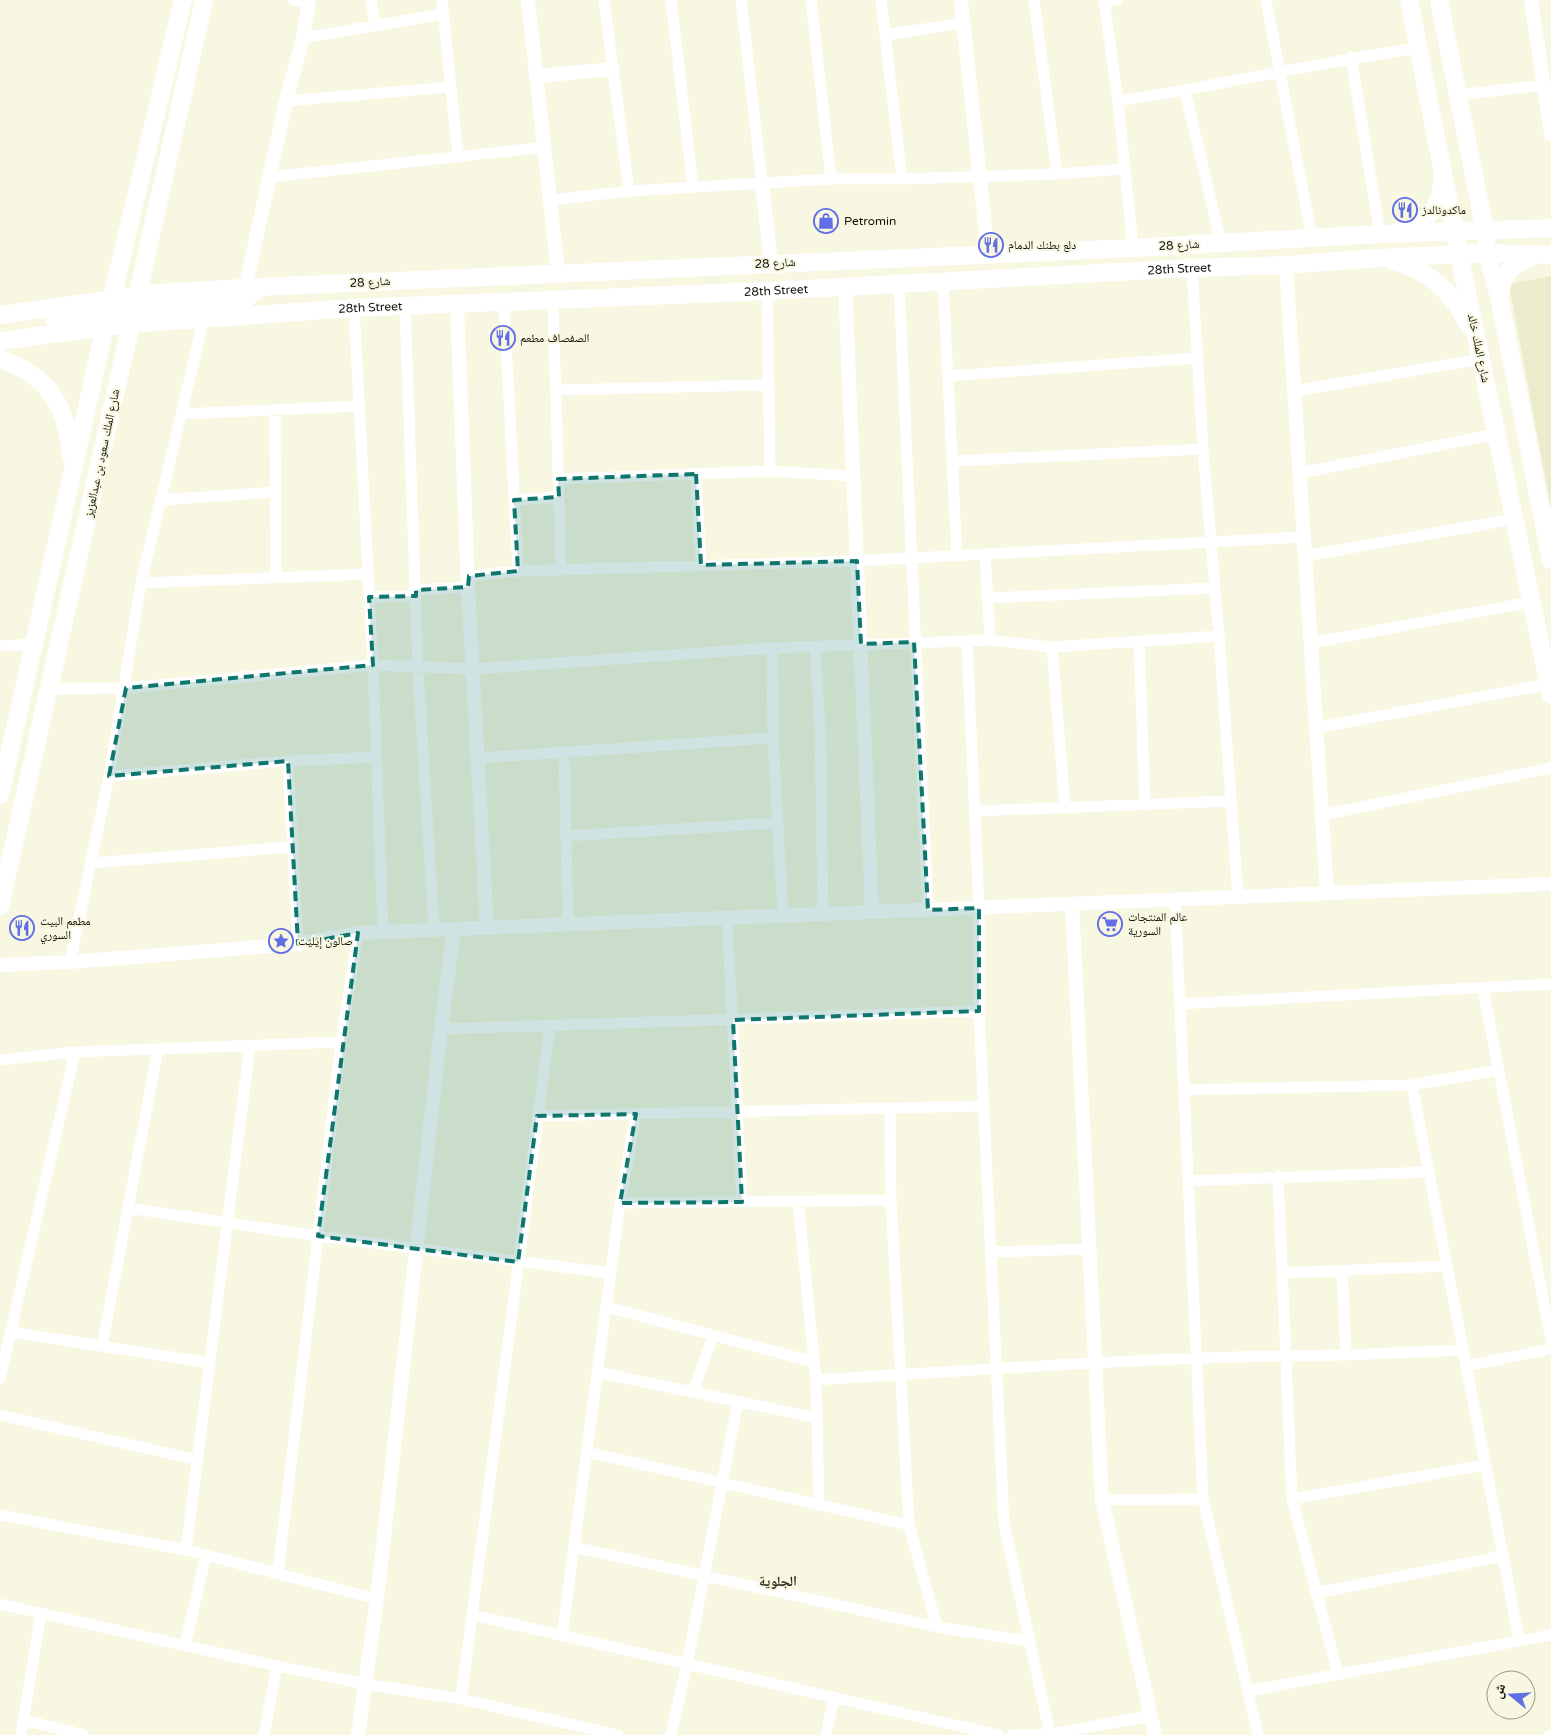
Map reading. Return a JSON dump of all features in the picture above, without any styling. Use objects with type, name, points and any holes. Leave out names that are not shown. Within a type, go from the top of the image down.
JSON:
[{"type":"main road","name":"شارع الملك سعود بن عبدالعزيز","points":[[0,795],[109,313],[183,0]]},
{"type":"main road","name":"شارع الملك سعود بن عبدالعزيز","points":[[0,906],[204,0]]},
{"type":"main road","name":"شارع الملك خالد","points":[[1410,0],[1459,254],[1550,690]]},
{"type":"main road","points":[[1439,0],[1488,253],[1499,297],[1551,560]]},
{"type":"main road","points":[[1384,234],[1414,225],[1433,213],[1441,196],[1444,170]]},
{"type":"main road","points":[[1478,201],[1485,215],[1495,222],[1516,230]]},
{"type":"main road","name":"شارع 28","points":[[252,288],[1134,248],[1384,234],[1551,228]]},
{"type":"main road","name":"28th Street","points":[[0,340],[109,313],[133,310],[204,318],[354,308],[553,302],[1192,268],[1286,265],[1459,254],[1544,254]]},
{"type":"main road","points":[[1499,297],[1503,277],[1512,267],[1544,254]]},
{"type":"main road","points":[[1378,258],[1410,265],[1438,282],[1450,293],[1479,351]]},
{"type":"main road","points":[[0,330],[133,310],[233,303],[244,300],[252,288]]},
{"type":"main road","points":[[0,315],[109,313]]},
{"type":"main road","points":[[0,349],[37,364],[55,380],[64,393],[81,435]]},
{"type":"main road","points":[[0,358],[35,376],[52,392],[64,414],[70,436],[72,474]]},
{"type":"street","points":[[252,288],[270,177],[286,101],[304,38],[308,2],[293,0]]},
{"type":"street","points":[[370,0],[375,26]]},
{"type":"street","points":[[442,0],[458,157]]},
{"type":"street","points":[[528,0],[552,200],[558,273]]},
{"type":"street","points":[[604,0],[629,191]]},
{"type":"street","points":[[671,0],[693,187]]},
{"type":"street","points":[[740,0],[771,263]]},
{"type":"street","points":[[811,0],[831,179]]},
{"type":"street","points":[[882,0],[902,179]]},
{"type":"street","points":[[961,0],[988,254]]},
{"type":"street","points":[[1034,0],[1057,174]]},
{"type":"street","points":[[1117,0],[1104,1],[1118,101],[1134,248]]},
{"type":"street","points":[[1266,0],[1282,73],[1312,238]]},
{"type":"street","points":[[1531,0],[1547,93],[1551,134]]},
{"type":"street","points":[[304,38],[444,14]]},
{"type":"street","points":[[885,35],[963,23]]},
{"type":"street","points":[[1118,101],[1186,91],[1282,73],[1351,57],[1419,48]]},
{"type":"street","points":[[1351,57],[1384,234]]},
{"type":"street","points":[[538,76],[613,69]]},
{"type":"street","points":[[286,101],[451,87]]},
{"type":"street","points":[[1186,91],[1221,243]]},
{"type":"street","points":[[1458,95],[1547,93]]},
{"type":"street","points":[[270,177],[546,148]]},
{"type":"street","points":[[552,200],[629,191],[831,179],[902,179],[1057,174],[1124,169]]},
{"type":"street","points":[[1286,265],[1327,893]]},
{"type":"street","points":[[1192,268],[1203,449],[1238,897]]},
{"type":"street","points":[[943,282],[957,556]]},
{"type":"street","points":[[899,284],[912,558],[914,642],[928,910]]},
{"type":"street","points":[[845,287],[872,912]]},
{"type":"street","points":[[767,291],[770,471]]},
{"type":"street","points":[[553,302],[561,570]]},
{"type":"street","points":[[504,303],[518,571]]},
{"type":"street","points":[[457,304],[477,758],[487,927]]},
{"type":"street","points":[[405,306],[418,668],[434,930]]},
{"type":"street","points":[[354,308],[373,666],[383,932]]},
{"type":"street","points":[[70,962],[110,776],[142,583],[204,318]]},
{"type":"street","points":[[1295,392],[1479,351]]},
{"type":"street","points":[[948,376],[1197,358]]},
{"type":"street","points":[[556,390],[769,385]]},
{"type":"street","points":[[181,414],[359,406]]},
{"type":"street","points":[[274,410],[276,578]]},
{"type":"street","points":[[1300,474],[1496,434]]},
{"type":"street","points":[[952,461],[1203,449]]},
{"type":"street","points":[[558,479],[770,471],[853,476]]},
{"type":"street","points":[[696,474],[701,565]]},
{"type":"street","points":[[161,500],[275,492]]},
{"type":"street","points":[[514,500],[559,497]]},
{"type":"street","points":[[1305,556],[1514,518]]},
{"type":"street","points":[[369,597],[416,593],[518,571],[857,561],[1304,537]]},
{"type":"street","points":[[985,554],[990,640]]},
{"type":"street","points":[[142,583],[368,574]]},
{"type":"street","points":[[987,598],[1215,588]]},
{"type":"street","points":[[1311,643],[1532,602]]},
{"type":"street","points":[[49,689],[126,688],[373,666],[474,669],[815,646],[990,640],[1052,647],[1219,636]]},
{"type":"street","points":[[967,641],[979,908],[979,1011],[1004,1524],[1050,1734]]},
{"type":"street","points":[[1139,641],[1145,805]]},
{"type":"street","points":[[0,646],[34,644]]},
{"type":"street","points":[[815,646],[820,728],[823,914]]},
{"type":"street","points":[[1052,647],[1065,808]]},
{"type":"street","points":[[772,648],[773,738],[783,916]]},
{"type":"street","points":[[1316,728],[1550,690]]},
{"type":"street","points":[[477,758],[773,738]]},
{"type":"street","points":[[564,752],[568,924]]},
{"type":"street","points":[[110,776],[288,761],[376,757]]},
{"type":"street","points":[[288,761],[298,944]]},
{"type":"street","points":[[1322,815],[1551,768]]},
{"type":"street","points":[[975,811],[1231,802]]},
{"type":"street","points":[[566,836],[778,823]]},
{"type":"street","points":[[92,863],[292,847]]},
{"type":"street","points":[[0,965],[70,962],[298,944],[358,933],[1551,884]]},
{"type":"street","points":[[1175,900],[1203,1498],[1258,1735]]},
{"type":"street","points":[[1072,904],[1102,1500],[1155,1735]]},
{"type":"street","points":[[727,918],[742,1202]]},
{"type":"street","points":[[358,1735],[377,1599],[454,929]]},
{"type":"street","points":[[278,1573],[341,1042],[358,933]]},
{"type":"street","points":[[1180,1004],[1551,984]]},
{"type":"street","points":[[1483,989],[1551,1340]]},
{"type":"street","points":[[441,1029],[979,1011]]},
{"type":"street","points":[[461,1699],[550,1026]]},
{"type":"street","points":[[0,1060],[75,1052],[341,1042]]},
{"type":"street","points":[[186,1550],[250,1045]]},
{"type":"street","points":[[102,1346],[158,1049]]},
{"type":"street","points":[[0,1378],[7,1335],[75,1052]]},
{"type":"street","points":[[1184,1090],[1412,1085],[1498,1070]]},
{"type":"street","points":[[1412,1085],[1519,1639]]},
{"type":"street","points":[[537,1116],[984,1106]]},
{"type":"street","points":[[890,1108],[890,1200],[909,1525],[937,1627]]},
{"type":"street","points":[[562,1636],[608,1307],[620,1203],[636,1114]]},
{"type":"street","points":[[1188,1181],[1278,1176],[1429,1172]]},
{"type":"street","points":[[1278,1176],[1292,1499],[1338,1674]]},
{"type":"street","points":[[620,1203],[890,1200]]},
{"type":"street","points":[[798,1201],[816,1380],[819,1505]]},
{"type":"street","points":[[128,1208],[318,1236],[611,1273]]},
{"type":"street","points":[[991,1252],[1090,1249]]},
{"type":"street","points":[[1282,1273],[1447,1266]]},
{"type":"street","points":[[1342,1271],[1346,1355]]},
{"type":"street","points":[[608,1307],[814,1362]]},
{"type":"street","points":[[7,1335],[102,1346],[210,1363]]},
{"type":"street","points":[[693,1392],[713,1336]]},
{"type":"street","points":[[1466,1366],[1551,1349]]},
{"type":"street","points":[[816,1380],[996,1368],[1463,1350]]},
{"type":"street","points":[[598,1372],[817,1418]]},
{"type":"street","points":[[670,1735],[687,1664],[738,1402]]},
{"type":"street","points":[[0,1415],[198,1460]]},
{"type":"street","points":[[587,1452],[909,1525]]},
{"type":"street","points":[[1292,1499],[1485,1465]]},
{"type":"street","points":[[1102,1500],[1203,1498]]},
{"type":"street","points":[[0,1514],[186,1550],[377,1599]]},
{"type":"street","points":[[574,1547],[937,1627],[1029,1641]]},
{"type":"street","points":[[185,1646],[206,1555]]},
{"type":"street","points":[[1316,1593],[1503,1556]]},
{"type":"street","points":[[0,1604],[277,1666],[365,1684],[461,1699],[567,1729],[618,1735]]},
{"type":"street","points":[[20,1735],[41,1613]]},
{"type":"street","points":[[472,1615],[999,1735]]},
{"type":"street","points":[[1248,1691],[1519,1639],[1551,1635]]},
{"type":"street","points":[[264,1735],[277,1666]]},
{"type":"street","points":[[826,1735],[834,1697]]},
{"type":"street","points":[[1012,1735],[1050,1734],[1150,1716]]},
{"type":"street","points":[[24,1720],[84,1735]]},
{"type":"highlighted area","points":[[696,474],[701,565],[857,561],[861,644],[914,642],[928,910],[979,908],[979,1011],[733,1020],[742,1202],[620,1203],[636,1114],[537,1116],[518,1262],[318,1236],[358,933],[298,944],[288,761],[109,776],[126,688],[373,665],[369,597],[416,596],[416,590],[468,587],[469,576],[518,571],[514,500],[559,497],[558,479]]},
{"type":"shaded area","points":[[1551,276],[1551,508],[1509,284]]},
{"type":"place","name":"ماكدونالدز","points":[[1405,210]]},
{"type":"place","name":"Petromin","points":[[826,221]]},
{"type":"place","name":"دلع بطنك الدمام","points":[[991,245]]},
{"type":"place","name":"الصفصاف مطعم","points":[[503,338]]},
{"type":"place","name":"عالم المنتجات السورية","points":[[1110,924]]},
{"type":"place","name":"مطعم البيت السوري","points":[[22,928]]},
{"type":"place","name":"صالون إيليت","points":[[281,941]]},
{"type":"district","name":"الجلوية","points":[[778,1581]]}]
